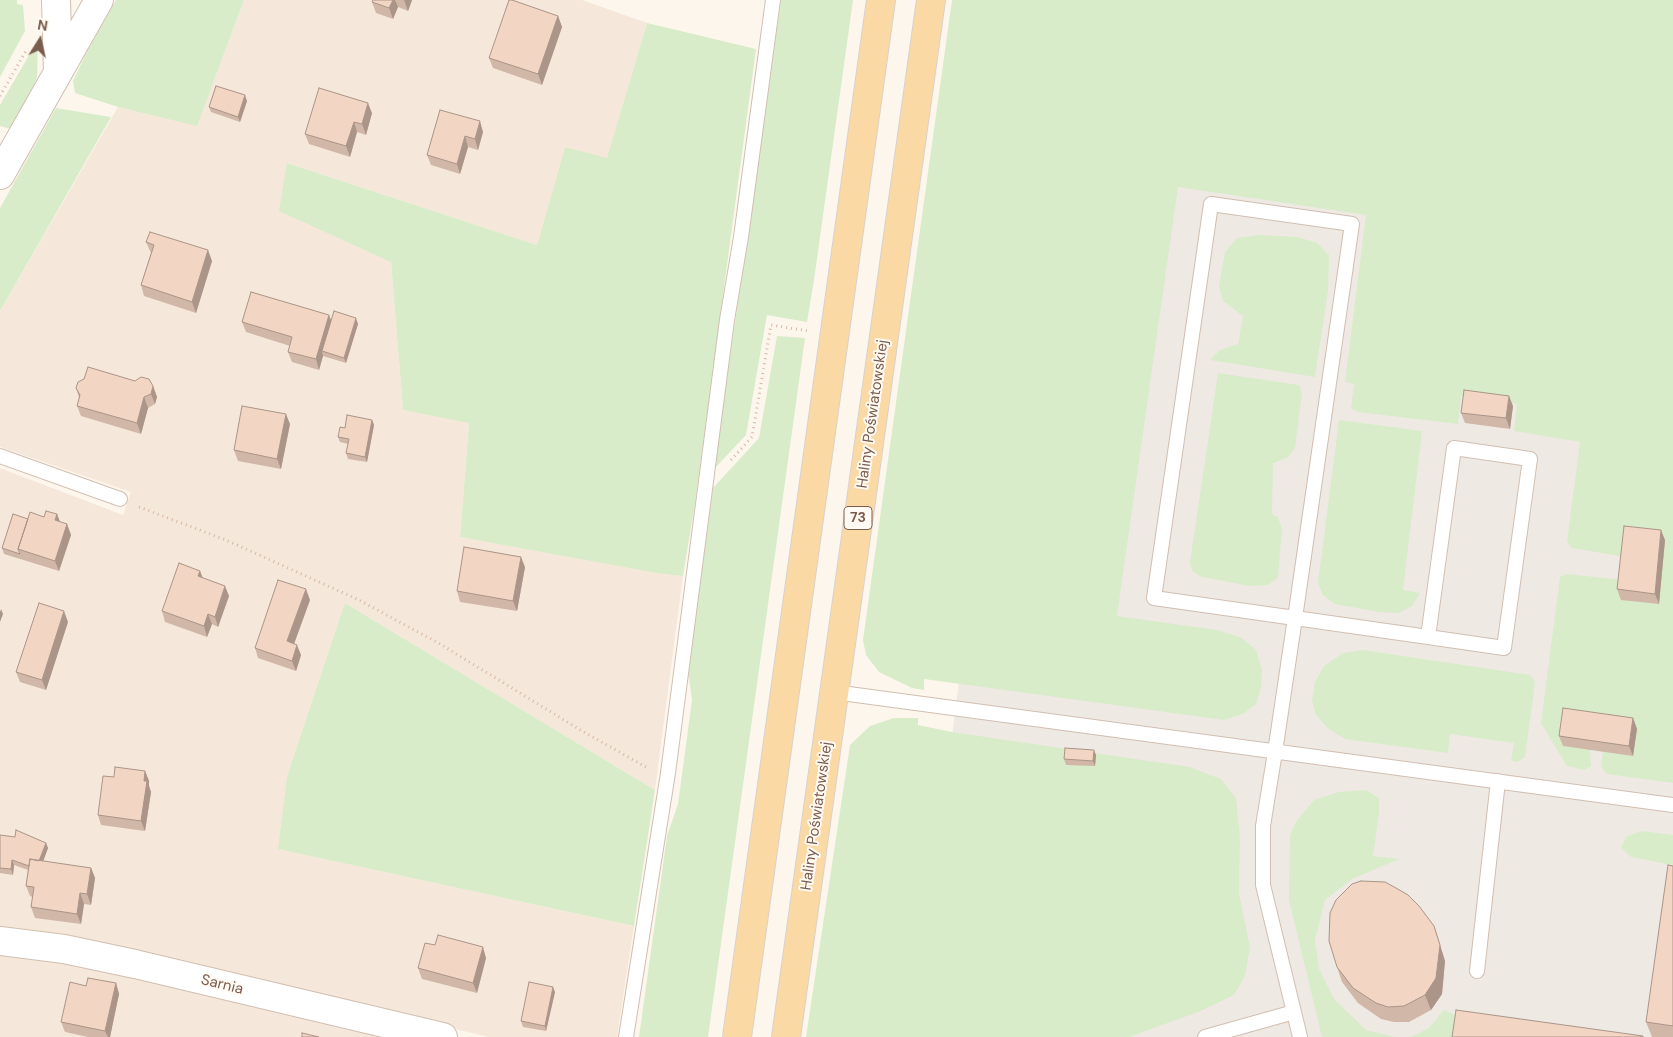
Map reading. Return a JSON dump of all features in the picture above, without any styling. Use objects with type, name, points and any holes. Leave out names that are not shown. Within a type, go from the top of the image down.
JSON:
[{"type":"main road","points":[[737,1037],[881,0]]},
{"type":"main road","name":"Haliny Poświatowskiej","points":[[786,1037],[931,0]]},
{"type":"street","points":[[56,0],[58,72]]},
{"type":"street","points":[[0,175],[99,0]]},
{"type":"street","name":"Sarnia","points":[[0,941],[64,949],[136,964],[443,1037]]},
{"type":"lane","points":[[626,1037],[668,773],[727,320],[741,237],[773,0]]},
{"type":"lane","points":[[1300,1037],[1263,885],[1263,826],[1276,752],[1295,618],[1352,224],[1210,204],[1154,598],[1295,618],[1428,637],[1504,648],[1530,459],[1454,448],[1428,637]]},
{"type":"lane","points":[[0,456],[120,499]]},
{"type":"lane","points":[[834,692],[1673,805]]},
{"type":"lane","points":[[1477,971],[1498,782]]},
{"type":"lane","points":[[1205,1037],[1294,1012]]},
{"type":"path","points":[[0,96],[29,45]]},
{"type":"path","points":[[705,488],[752,437],[771,325],[811,331]]},
{"type":"path","points":[[120,499],[226,540],[359,600],[440,644],[582,731],[644,766],[668,773]]},
{"type":"shaded area","points":[[244,0],[582,0],[647,23],[607,159],[565,147],[537,245],[287,163],[391,262],[403,410],[469,422],[460,537],[683,576],[655,790],[345,603],[279,849],[634,926],[617,1037],[489,1037],[122,951],[0,931],[0,468],[123,515],[131,492],[0,447],[0,311],[118,107],[197,125]]},
{"type":"shaded area","points":[[1004,130],[1397,195],[1673,405],[1673,1037],[866,1037],[944,796],[959,683]]},
{"type":"shaded area","points":[[0,950],[74,960],[397,1037],[0,1037]]},
{"type":"green space","points":[[0,0],[17,0],[17,4],[23,5],[25,31],[0,77]]},
{"type":"green space","points":[[116,0],[244,0],[197,126],[118,107],[75,93],[73,81]]},
{"type":"green space","points":[[781,0],[853,0],[814,280],[807,322],[767,315],[746,435],[714,469]]},
{"type":"green space","points":[[952,0],[1673,0],[1673,783],[1607,774],[1601,767],[1603,752],[1590,750],[1591,766],[1585,770],[1567,766],[1541,723],[1560,577],[1567,574],[1623,580],[1625,557],[1572,548],[1567,542],[1580,442],[1514,431],[1517,404],[1461,396],[1458,424],[1358,412],[1351,408],[1354,384],[1345,382],[1366,215],[1178,187],[1117,616],[1217,630],[1242,638],[1256,650],[1262,670],[1261,688],[1256,704],[1243,714],[1224,720],[924,679],[924,690],[912,688],[879,672],[866,655],[863,640]]},
{"type":"green space","points":[[647,23],[756,49],[695,503],[683,576],[657,573],[460,537],[469,423],[403,410],[391,262],[279,211],[287,163],[537,245],[565,147],[607,158]]},
{"type":"green space","points":[[38,40],[37,77],[31,93],[11,129],[0,126],[0,105]]},
{"type":"green space","points":[[56,108],[111,117],[0,311],[0,208]]},
{"type":"green space","points":[[1260,235],[1298,237],[1317,243],[1329,255],[1328,291],[1315,377],[1210,360],[1220,350],[1238,344],[1243,316],[1223,301],[1219,286],[1225,252],[1237,238]]},
{"type":"green space","points":[[777,336],[805,338],[708,1037],[639,1037],[667,836],[678,804],[692,700],[688,671],[713,488],[759,438]]},
{"type":"green space","points":[[1218,373],[1299,385],[1302,393],[1295,448],[1287,458],[1273,463],[1272,514],[1278,517],[1282,529],[1278,578],[1268,585],[1250,586],[1202,577],[1192,571],[1190,562]]},
{"type":"green space","points":[[1339,420],[1422,431],[1403,590],[1420,593],[1412,606],[1399,613],[1379,612],[1335,604],[1323,595],[1318,583]]},
{"type":"green space","points":[[345,603],[655,790],[634,926],[278,849],[287,777]]},
{"type":"green space","points":[[1363,650],[1530,675],[1535,682],[1525,757],[1517,762],[1511,761],[1514,743],[1450,734],[1448,753],[1345,739],[1330,730],[1316,715],[1312,701],[1315,682],[1324,666],[1343,653]]},
{"type":"green space","points":[[894,718],[918,718],[918,725],[952,732],[1190,767],[1221,779],[1236,798],[1240,837],[1239,894],[1250,947],[1245,976],[1234,995],[1201,1011],[1129,1037],[806,1037],[850,745],[870,726]]},
{"type":"green space","points":[[1366,790],[1379,798],[1379,814],[1373,856],[1399,859],[1352,879],[1325,900],[1315,940],[1319,969],[1334,999],[1366,1030],[1395,1037],[1322,1037],[1289,900],[1290,835],[1296,822],[1314,800],[1339,792]]},
{"type":"green space","points":[[1642,831],[1673,835],[1673,865],[1631,857],[1621,847],[1627,836]]},
{"type":"green space","points":[[1444,1010],[1458,1016],[1455,1037],[1411,1037],[1429,1028]]},
{"type":"building","points":[[373,0],[393,0],[389,8],[372,2]]},
{"type":"building","points":[[509,0],[558,16],[538,74],[489,58]]},
{"type":"building","points":[[216,86],[245,95],[238,117],[209,107]]},
{"type":"building","points":[[319,88],[368,103],[362,124],[354,122],[346,146],[305,134]]},
{"type":"building","points":[[440,110],[480,121],[475,139],[465,136],[457,164],[427,155]]},
{"type":"building","points":[[150,232],[208,250],[192,302],[141,285],[154,245],[146,242]]},
{"type":"building","points":[[251,292],[329,315],[316,359],[288,352],[292,337],[242,322]]},
{"type":"building","points":[[334,311],[356,318],[344,358],[322,351]]},
{"type":"building","points":[[88,367],[135,381],[141,377],[149,379],[153,386],[151,394],[144,397],[137,423],[77,406],[80,395],[76,388],[78,382],[84,379]]},
{"type":"building","points":[[1464,390],[1509,396],[1506,418],[1461,413]]},
{"type":"building","points":[[242,406],[286,414],[277,459],[234,450]]},
{"type":"building","points":[[347,415],[372,420],[365,457],[346,453],[349,439],[338,437],[340,427],[345,428]]},
{"type":"building","points":[[46,511],[57,514],[55,520],[67,524],[55,561],[18,549],[30,512],[44,517]]},
{"type":"building","points":[[13,514],[28,519],[18,549],[20,554],[2,548]]},
{"type":"building","points":[[1624,526],[1661,530],[1655,594],[1617,589]]},
{"type":"building","points":[[464,547],[521,557],[513,601],[457,591]]},
{"type":"building","points":[[179,563],[200,571],[198,576],[225,586],[215,617],[208,614],[204,626],[162,611]]},
{"type":"building","points":[[278,580],[306,589],[287,641],[297,645],[292,661],[255,648]]},
{"type":"building","points":[[39,603],[64,611],[42,680],[16,672]]},
{"type":"building","points":[[1563,708],[1633,718],[1629,746],[1559,736]]},
{"type":"building","points":[[1065,748],[1094,750],[1093,761],[1064,759]]},
{"type":"building","points":[[115,767],[145,771],[144,781],[147,781],[141,821],[98,815],[103,776],[114,777]]},
{"type":"building","points":[[16,830],[46,843],[39,861],[30,859],[29,866],[12,860],[11,869],[0,868],[0,835],[15,837]]},
{"type":"building","points":[[30,859],[91,868],[87,894],[80,893],[77,914],[31,907],[34,887],[26,886]]},
{"type":"building","points":[[1668,865],[1673,866],[1673,1026],[1646,1022]]},
{"type":"building","points":[[1361,881],[1385,882],[1408,895],[1434,926],[1440,945],[1436,978],[1425,995],[1404,1006],[1388,1007],[1376,1003],[1353,988],[1337,967],[1329,941],[1330,913],[1336,900],[1352,884]]},
{"type":"building","points":[[438,935],[483,947],[473,983],[418,968],[425,943],[435,945]]},
{"type":"building","points":[[88,978],[116,983],[105,1031],[61,1022],[70,982],[86,986]]},
{"type":"building","points":[[529,982],[553,987],[545,1026],[521,1021]]},
{"type":"building","points":[[1456,1010],[1643,1036],[1643,1037],[1452,1037]]},
{"type":"building","points":[[302,1033],[319,1037],[302,1037]]}]
